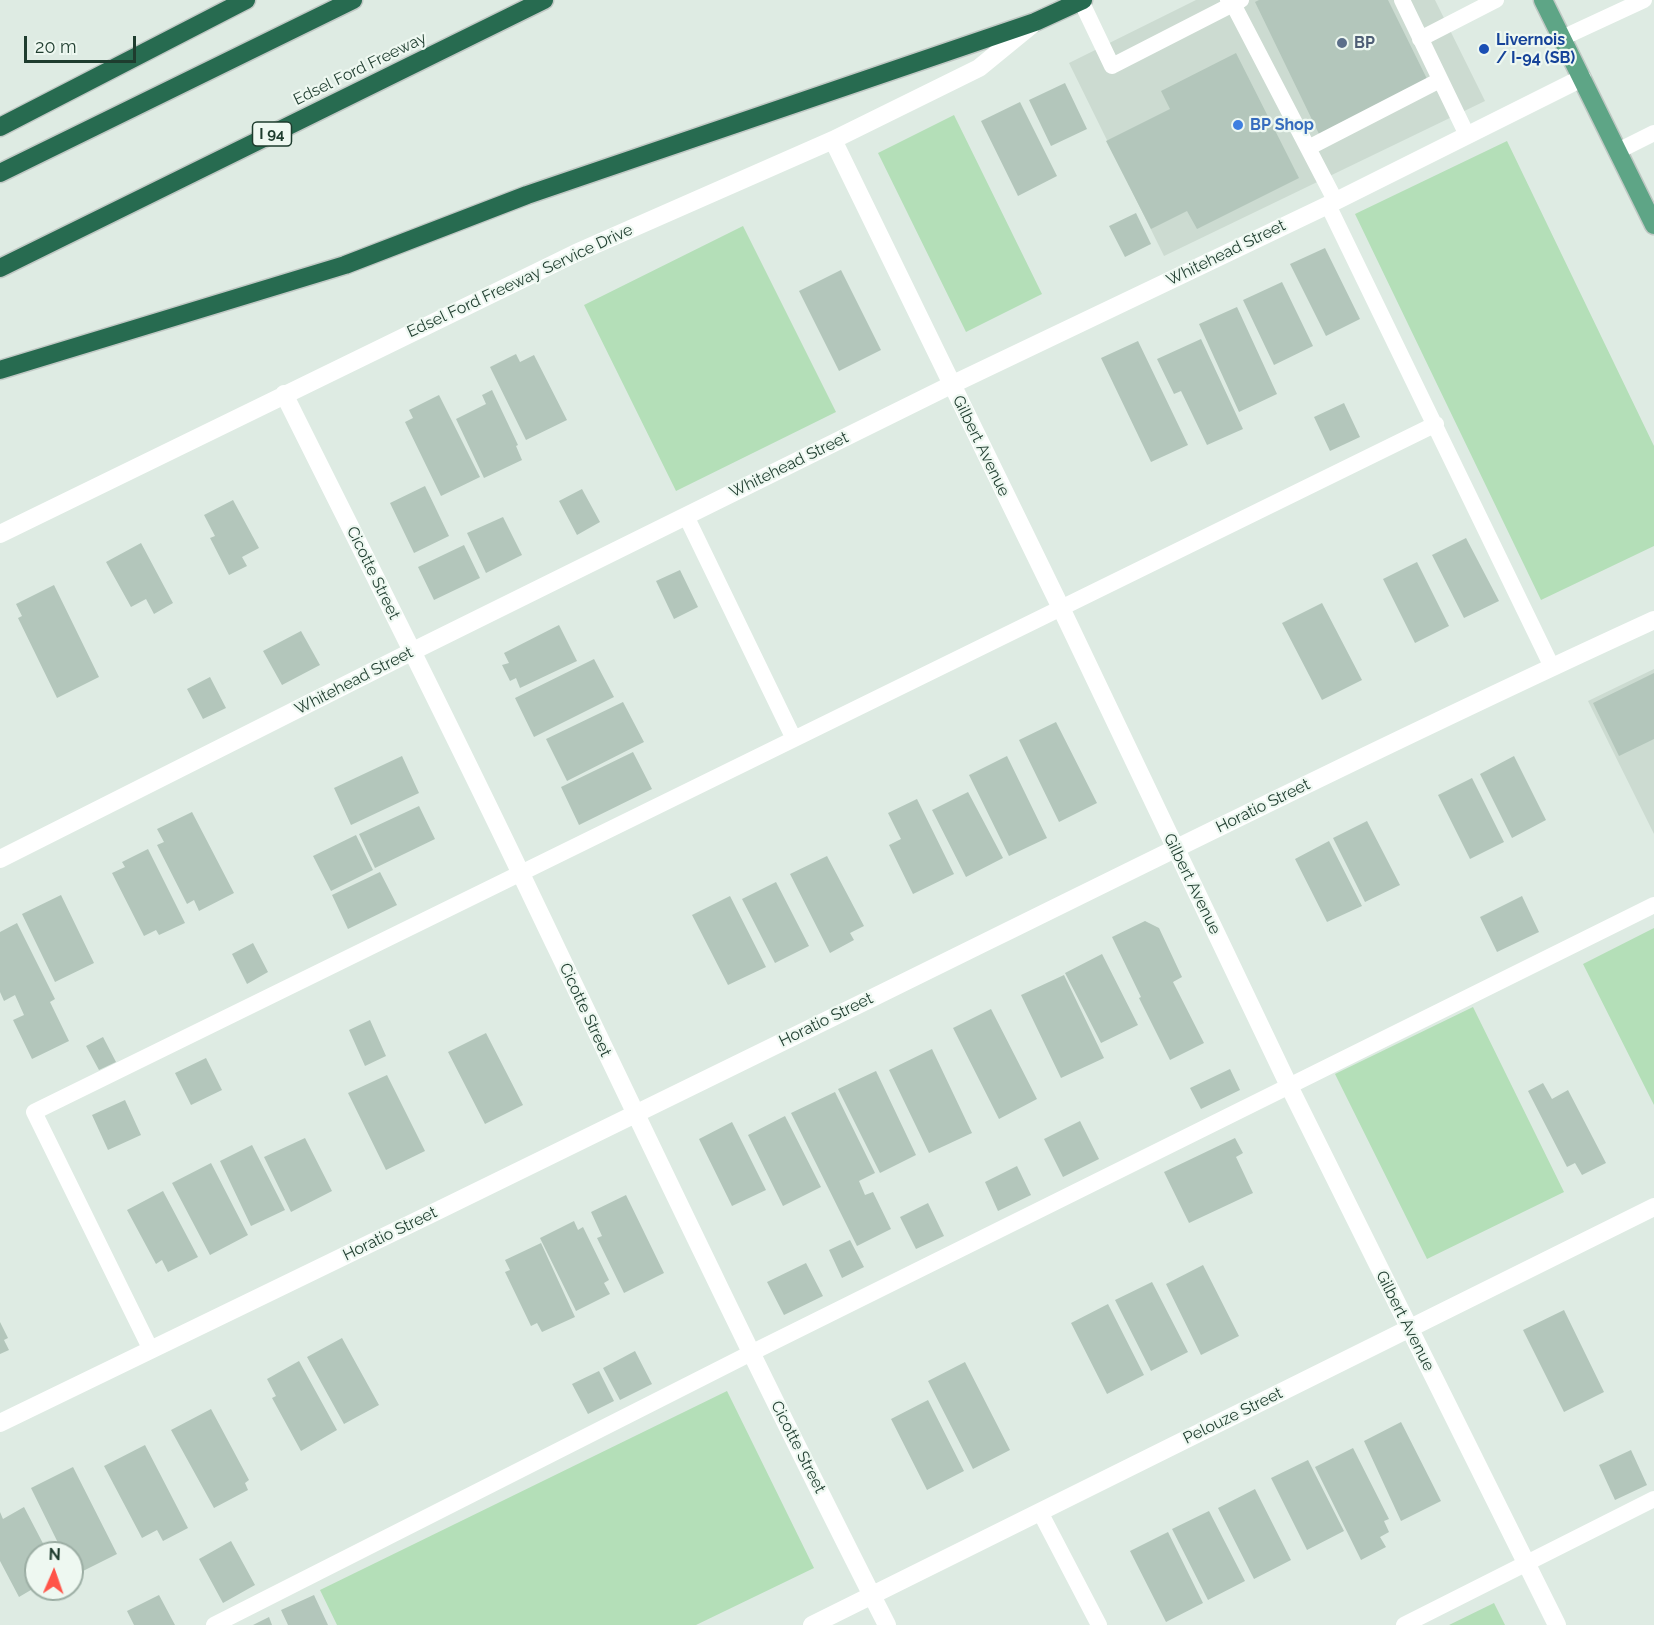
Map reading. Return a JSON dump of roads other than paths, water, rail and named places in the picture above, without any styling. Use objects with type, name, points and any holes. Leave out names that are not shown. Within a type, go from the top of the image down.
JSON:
[{"type":"highway","points":[[0,127],[246,0]]},
{"type":"highway","points":[[0,173],[353,0]]},
{"type":"highway","name":"Edsel Ford Freeway","points":[[0,268],[544,0]]},
{"type":"highway","points":[[0,370],[345,265],[527,195],[1035,22],[1082,0]]},
{"type":"main road","points":[[1544,0],[1618,152],[1652,214]]},
{"type":"street","name":"Edsel Ford Freeway Service Drive","points":[[0,534],[576,253],[833,140],[979,68],[1035,22]]},
{"type":"street","name":"Whitehead Street","points":[[0,859],[411,652],[951,385],[1332,202],[1582,78]]},
{"type":"street","name":"Gilbert Avenue","points":[[833,140],[1061,608],[1289,1086],[1557,1625]]},
{"type":"street","name":"Cicotte Street","points":[[284,394],[521,874],[751,1353],[887,1625]]},
{"type":"street","name":"Horatio Street","points":[[0,1423],[635,1115],[1175,848],[1654,620]]},
{"type":"street","name":"Pelouze Street","points":[[812,1625],[1654,1207]]},
{"type":"lane","points":[[1082,0],[1112,66],[1234,1],[1308,148],[1552,667]]},
{"type":"lane","points":[[1402,0],[1467,135]]},
{"type":"lane","points":[[1420,39],[1496,0]]},
{"type":"lane","points":[[1562,38],[1644,0]]},
{"type":"lane","points":[[1308,148],[1440,80]]},
{"type":"lane","points":[[1618,152],[1654,133]]},
{"type":"lane","points":[[151,1350],[34,1113],[1436,424]]},
{"type":"lane","points":[[686,516],[794,739]]},
{"type":"lane","points":[[214,1625],[751,1353],[1654,905]]},
{"type":"lane","points":[[1404,1625],[1654,1499]]},
{"type":"lane","points":[[1040,1512],[1099,1625]]},
{"type":"place","name":"BP","points":[[1342,43]]},
{"type":"place","name":"Livernois / I-94 (SB)","points":[[1484,49]]},
{"type":"place","name":"BP Shop","points":[[1238,125]]}]
